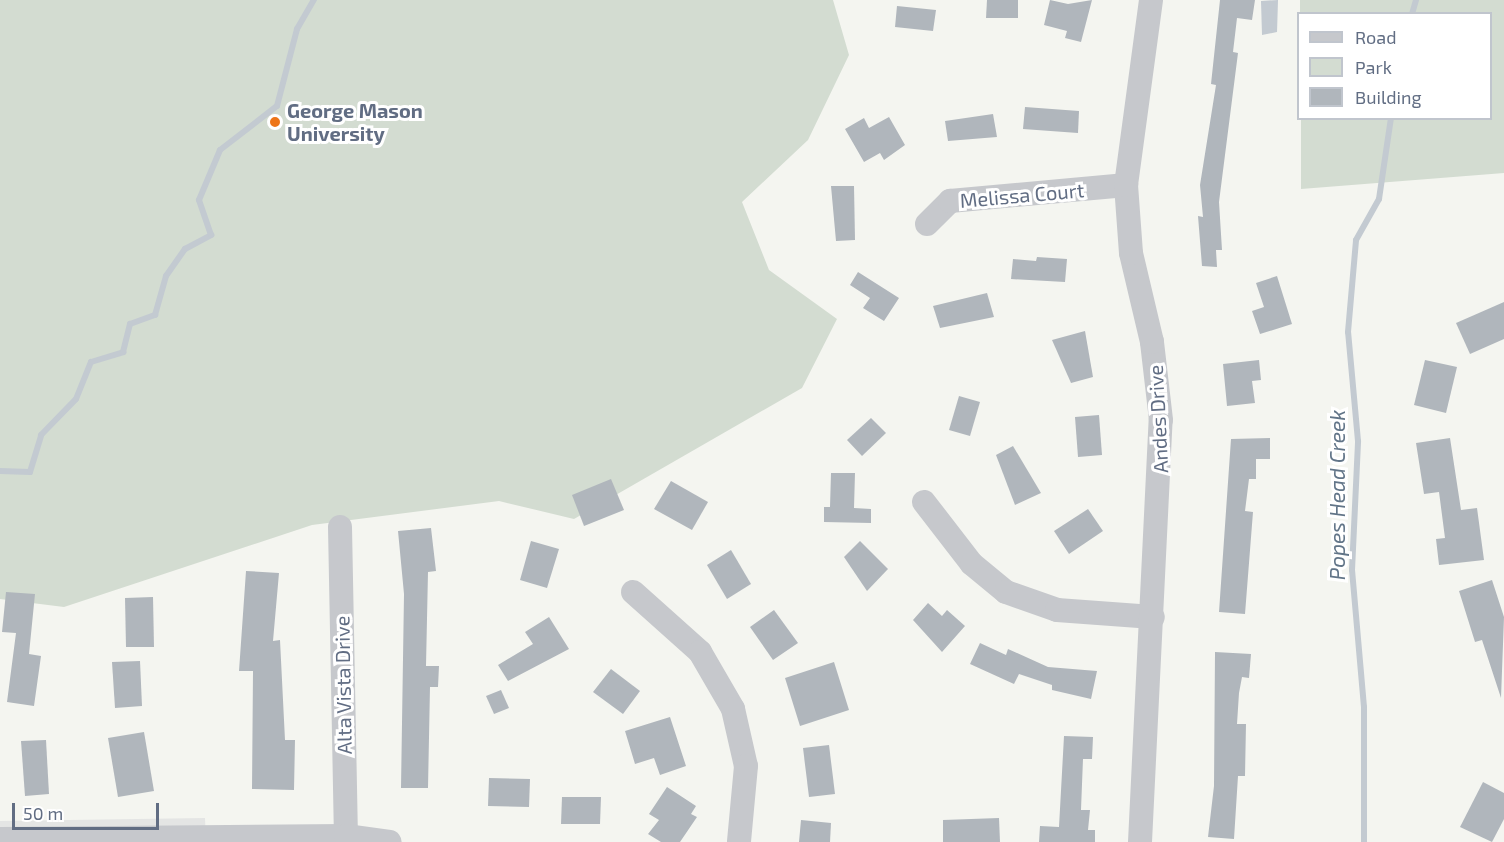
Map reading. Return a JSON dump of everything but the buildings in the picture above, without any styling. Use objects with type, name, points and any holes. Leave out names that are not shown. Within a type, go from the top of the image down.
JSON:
[{"type":"street","name":"Andes Drive","points":[[1140,842],[1153,617],[1161,420],[1152,342],[1131,253],[1126,185],[1150,0]]},
{"type":"street","name":"Melissa Court","points":[[927,224],[950,201],[1126,185]]},
{"type":"street","points":[[924,502],[972,564],[1006,592],[1057,610],[1153,617]]},
{"type":"street","name":"Alta Vista Drive","points":[[340,527],[346,839]]},
{"type":"street","points":[[633,592],[700,652],[733,709],[747,766],[739,842]]},
{"type":"street","points":[[0,839],[346,839],[390,842]]},
{"type":"shaded area","points":[[1278,0],[1277,32],[1262,35],[1261,1]]},
{"type":"shaded area","points":[[205,818],[206,842],[0,842],[0,821]]},
{"type":"green space","points":[[0,0],[833,0],[849,55],[808,140],[742,202],[769,270],[837,319],[802,388],[574,519],[499,501],[312,525],[64,607],[0,599]]},
{"type":"green space","points":[[1300,0],[1504,0],[1504,173],[1301,189],[1301,120],[1492,120],[1492,12],[1300,12]]},
{"type":"waterway","points":[[0,471],[30,472],[41,435],[76,399],[91,362],[123,352],[130,324],[155,315],[166,276],[185,249],[211,235],[199,200],[220,150],[277,106],[297,29],[314,0]]},
{"type":"waterway","name":"Popes Head Creek","points":[[1413,12],[1416,0]]},
{"type":"waterway","name":"Popes Head Creek","points":[[1364,842],[1364,707],[1352,570],[1358,441],[1348,332],[1356,240],[1379,199],[1391,120]]},
{"type":"place","name":"George Mason University","points":[[275,122]]}]
